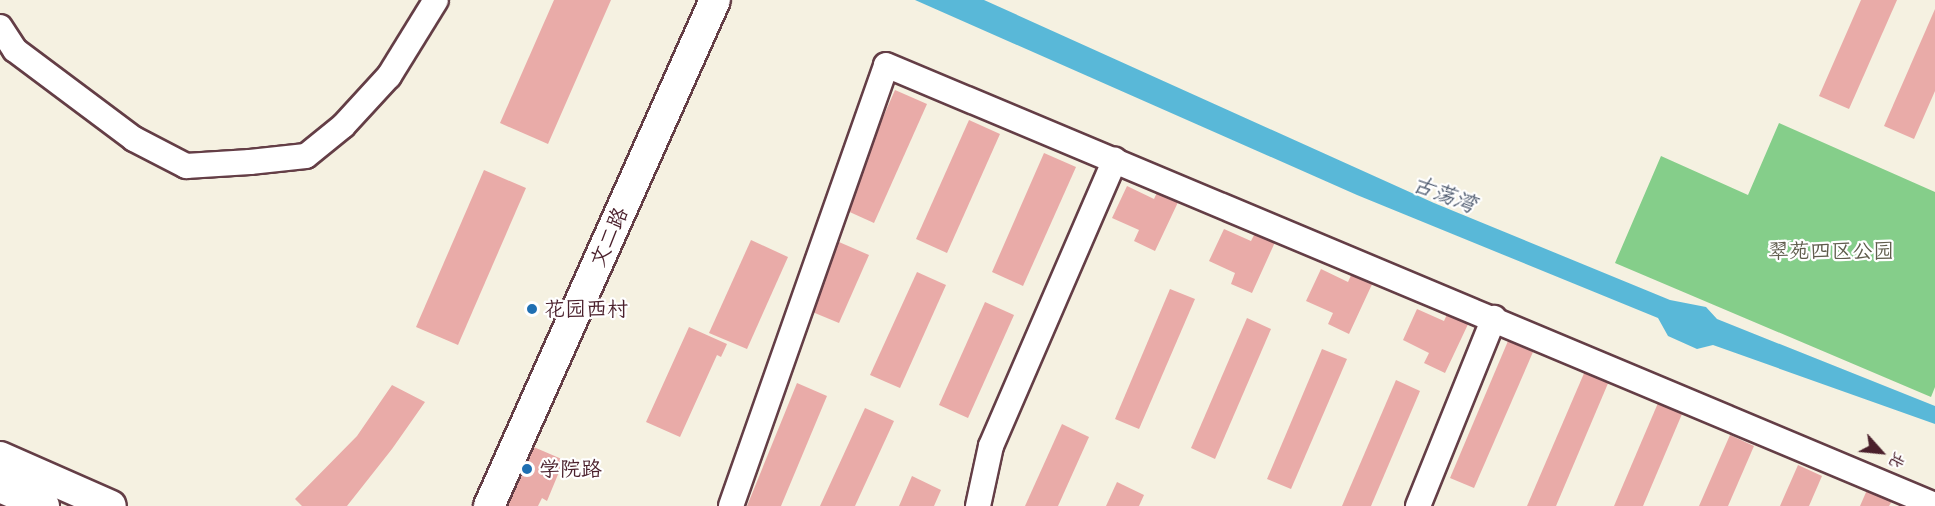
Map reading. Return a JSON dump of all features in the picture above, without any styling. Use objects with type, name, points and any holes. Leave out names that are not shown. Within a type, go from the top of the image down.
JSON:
[{"type":"main road","name":"文二路","points":[[489,506],[717,1]]},
{"type":"main road","name":"文二路","points":[[510,506],[717,1]]},
{"type":"main road","points":[[0,457],[111,506]]},
{"type":"main road","points":[[0,487],[44,506]]},
{"type":"street","points":[[0,27],[15,50],[134,140],[186,166],[306,156],[343,126],[389,76],[436,0]]},
{"type":"street","points":[[731,506],[886,65],[1494,318],[1935,506]]},
{"type":"street","points":[[978,506],[991,446],[1115,160]]},
{"type":"street","points":[[1418,506],[1494,318]]},
{"type":"green space","name":"翠苑四区公园","points":[[1779,123],[1935,192],[1935,387],[1931,397],[1615,263],[1661,156],[1748,195]]},
{"type":"water","points":[[915,0],[984,0],[1434,203],[1670,300],[1706,307],[1717,319],[1935,406],[1935,424],[1713,345],[1697,349],[1668,336],[1658,318],[1357,195]]},
{"type":"building","points":[[554,0],[611,0],[548,144],[500,123]]},
{"type":"building","points":[[1861,0],[1897,0],[1849,109],[1819,96]]},
{"type":"building","points":[[1935,9],[1935,91],[1914,139],[1884,126]]},
{"type":"building","points":[[895,90],[927,104],[874,223],[843,209]]},
{"type":"building","points":[[969,120],[1000,134],[947,253],[916,239]]},
{"type":"building","points":[[1044,153],[1076,167],[1023,286],[992,272]]},
{"type":"building","points":[[484,170],[526,188],[458,345],[416,327]]},
{"type":"building","points":[[1127,186],[1154,199],[1159,188],[1180,198],[1155,251],[1134,241],[1139,230],[1112,218]]},
{"type":"building","points":[[1224,229],[1251,241],[1256,231],[1276,240],[1252,293],[1231,284],[1235,273],[1209,261]]},
{"type":"building","points":[[751,240],[788,257],[747,349],[709,333]]},
{"type":"building","points":[[839,242],[869,255],[839,323],[810,311]]},
{"type":"building","points":[[1321,269],[1348,282],[1353,271],[1374,280],[1349,334],[1328,324],[1333,313],[1306,301]]},
{"type":"building","points":[[917,272],[946,285],[900,388],[870,375]]},
{"type":"building","points":[[1170,289],[1195,299],[1139,429],[1115,419]]},
{"type":"building","points":[[985,302],[1014,315],[968,418],[939,405]]},
{"type":"building","points":[[1417,309],[1444,321],[1449,310],[1470,320],[1445,373],[1424,363],[1429,353],[1403,340]]},
{"type":"building","points":[[1247,318],[1271,329],[1215,459],[1191,448]]},
{"type":"building","points":[[689,327],[727,344],[721,357],[717,355],[680,437],[646,422]]},
{"type":"building","points":[[1508,341],[1533,352],[1474,488],[1450,478]]},
{"type":"building","points":[[1322,349],[1347,359],[1291,489],[1267,479]]},
{"type":"building","points":[[1585,371],[1609,381],[1556,506],[1527,506]]},
{"type":"building","points":[[1396,380],[1420,391],[1371,506],[1342,506]]},
{"type":"building","points":[[797,383],[827,396],[781,506],[747,506]]},
{"type":"building","points":[[392,385],[425,402],[392,449],[347,506],[302,506],[295,499],[357,436]]},
{"type":"building","points":[[1658,403],[1682,414],[1643,506],[1614,506]]},
{"type":"building","points":[[865,408],[894,421],[855,506],[820,506]]},
{"type":"building","points":[[1062,424],[1089,437],[1058,506],[1025,506]]},
{"type":"building","points":[[1730,435],[1754,446],[1728,506],[1699,506]]},
{"type":"building","name":"学院路","points":[[508,436],[564,460],[547,501],[542,498],[538,506],[482,506]]},
{"type":"building","points":[[1798,465],[1822,476],[1809,506],[1780,506]]},
{"type":"building","points":[[912,476],[941,490],[934,506],[899,506]]},
{"type":"building","points":[[1117,482],[1144,495],[1139,506],[1106,506]]},
{"type":"building","points":[[1867,490],[1892,501],[1889,506],[1860,506]]},
{"type":"place","name":"花园西村","points":[[532,309]]},
{"type":"place","name":"学院路","points":[[527,469]]},
{"type":"water label","name":"古荡湾","points":[[1444,195]]}]
